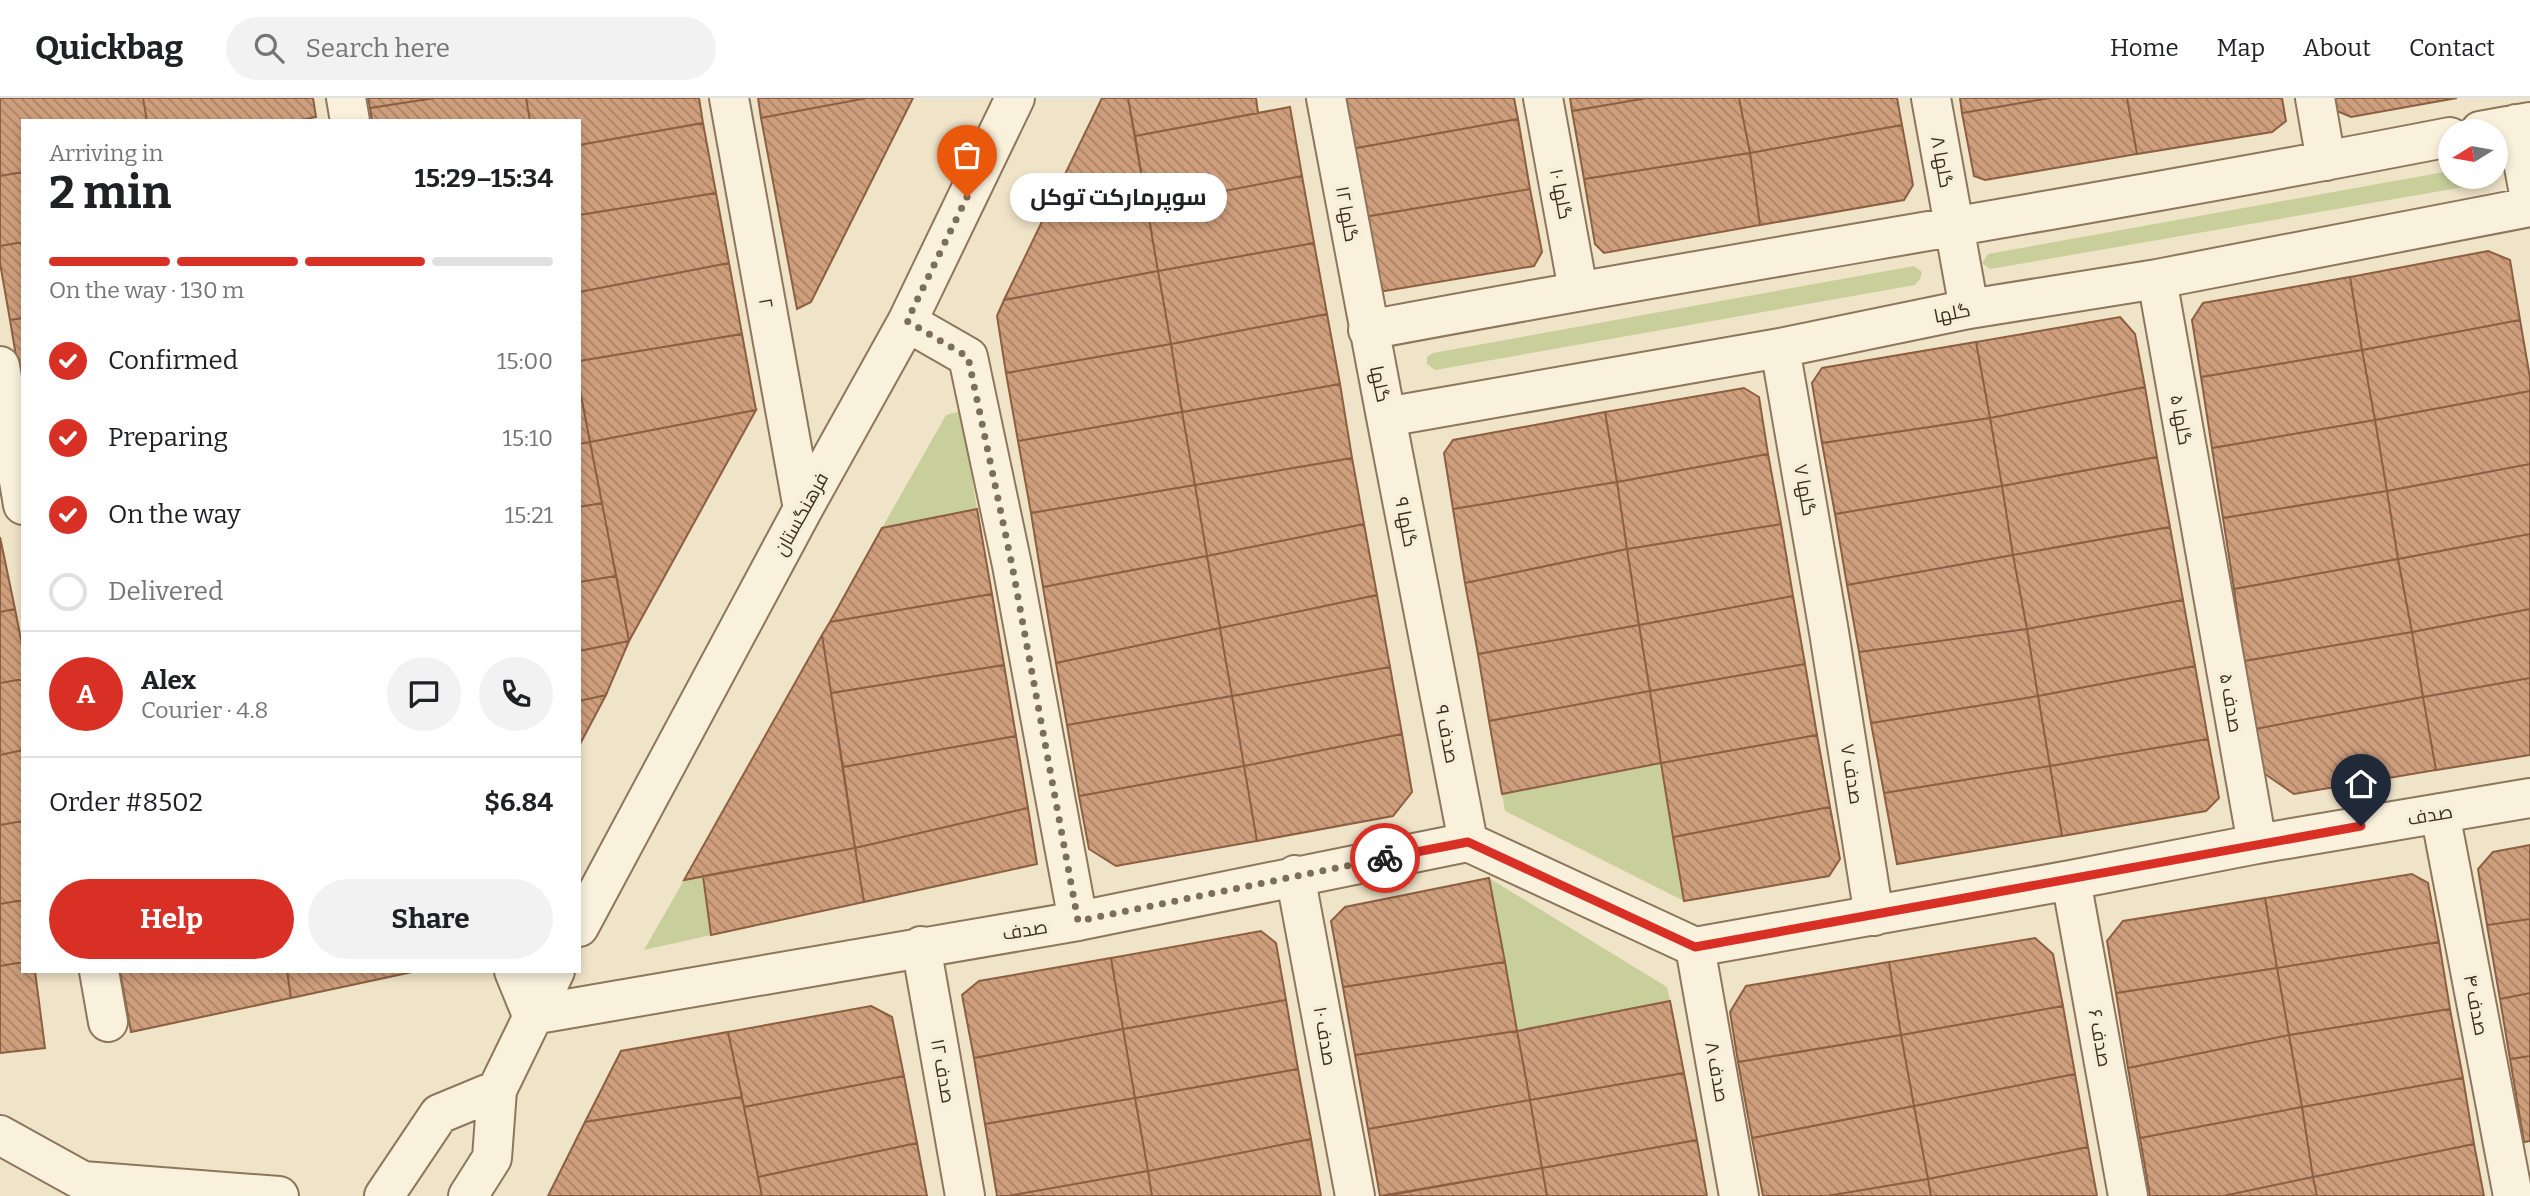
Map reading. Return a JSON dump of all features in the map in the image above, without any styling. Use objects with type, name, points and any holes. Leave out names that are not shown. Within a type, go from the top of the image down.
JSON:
[{"type":"street","points":[[346,98],[350,119]]},
{"type":"street","name":"۲","points":[[729,98],[803,509]]},
{"type":"street","name":"فرهنگستان","points":[[581,923],[907,321],[1015,98]]},
{"type":"street","name":"گلها ۱۲","points":[[1326,98],[1368,330]]},
{"type":"street","name":"گلها ۱۰","points":[[1542,98],[1578,290]]},
{"type":"street","name":"گلها ۸","points":[[1931,98],[1969,309]]},
{"type":"street","points":[[2315,98],[2326,161]]},
{"type":"street","points":[[2509,126],[2530,199]]},
{"type":"street","points":[[1368,330],[1578,290],[2438,139]]},
{"type":"street","name":"گلها","points":[[1368,330],[1386,417],[1780,348],[1969,309],[2157,279],[2530,207]]},
{"type":"street","name":"گلها ۵","points":[[2157,279],[2205,561]]},
{"type":"street","points":[[907,321],[968,357],[1012,565],[1078,921]]},
{"type":"street","name":"گلها ۷","points":[[1780,348],[1829,632]]},
{"type":"street","points":[[0,366],[21,493]]},
{"type":"street","name":"گلها ۹","points":[[1386,417],[1426,626]]},
{"type":"street","name":"صدف ۵","points":[[2205,561],[2257,844]]},
{"type":"street","name":"صدف ۹","points":[[1426,626],[1468,842]]},
{"type":"street","name":"صدف ۷","points":[[1829,632],[1874,916]]},
{"type":"street","name":"صدف","points":[[1695,947],[2530,797]]},
{"type":"street","name":"صدف ۴","points":[[2440,813],[2513,1196]]},
{"type":"street","points":[[1468,842],[1695,947]]},
{"type":"street","name":"صدف","points":[[532,1015],[1078,921],[1468,842]]},
{"type":"street","name":"صدف ۱۰","points":[[1295,875],[1354,1196]]},
{"type":"street","name":"صدف ۶","points":[[2071,880],[2128,1196]]},
{"type":"street","name":"صدف ۱۲","points":[[921,946],[965,1196]]},
{"type":"street","name":"صدف ۸","points":[[1695,947],[1739,1196]]},
{"type":"street","points":[[99,973],[108,1022]]},
{"type":"street","points":[[515,973],[532,1015]]},
{"type":"street","points":[[468,1196],[492,1158],[497,1090],[554,973]]},
{"type":"street","points":[[384,1196],[439,1114],[497,1090]]},
{"type":"street","points":[[0,1135],[83,1181],[279,1196]]},
{"type":"green space","points":[[2438,173],[2438,189],[2452,189],[1990,269],[1982,263],[1988,254]]},
{"type":"green space","points":[[1914,266],[1922,272],[1915,285],[1435,370],[1427,364],[1427,357],[1433,353]]},
{"type":"green space","points":[[961,411],[977,509],[882,528],[946,415]]},
{"type":"green space","points":[[1661,763],[1684,901],[1505,811],[1502,794]]},
{"type":"green space","points":[[703,876],[711,935],[644,950],[684,880]]},
{"type":"green space","points":[[1489,878],[1667,987],[1670,1001],[1517,1031]]},
{"type":"building","points":[[0,98],[143,98],[147,119],[21,119],[21,172],[0,176]]},
{"type":"building","points":[[143,98],[313,98],[316,117],[306,119],[147,119]]},
{"type":"building","points":[[368,98],[435,98],[370,108]]},
{"type":"building","points":[[435,98],[526,98],[530,119],[372,119],[370,108]]},
{"type":"building","points":[[526,98],[699,98],[703,123],[581,145],[581,119],[530,119]]},
{"type":"building","points":[[758,98],[867,98],[761,118]]},
{"type":"building","points":[[867,98],[913,98],[811,302],[797,309],[761,118]]},
{"type":"building","points":[[1102,98],[1128,98],[1158,271],[1004,300]]},
{"type":"building","points":[[1128,98],[1256,98],[1258,113],[1135,136]]},
{"type":"building","points":[[1336,98],[1514,98],[1518,119],[1345,150]]},
{"type":"building","points":[[1570,98],[1647,98],[1572,111]]},
{"type":"building","points":[[1647,98],[1739,98],[1750,153],[1584,179],[1572,111]]},
{"type":"building","points":[[1739,98],[1897,98],[1902,125],[1750,153]]},
{"type":"building","points":[[1960,98],[2050,98],[1962,113]]},
{"type":"building","points":[[2050,98],[2127,98],[2137,154],[1985,180],[1974,176],[1962,113]]},
{"type":"building","points":[[2127,98],[2282,98],[2286,121],[2272,132],[2137,154]]},
{"type":"building","points":[[2335,98],[2457,98],[2351,117],[2337,111]]},
{"type":"building","points":[[1290,107],[1302,176],[1147,206],[1135,136]]},
{"type":"building","points":[[1518,119],[1530,189],[1358,218],[1345,150]]},
{"type":"building","points":[[703,123],[716,193],[581,215],[581,145]]},
{"type":"building","points":[[1902,125],[1913,185],[1904,200],[1760,225],[1750,153]]},
{"type":"building","points":[[1750,153],[1760,225],[1604,253],[1595,244],[1584,179]]},
{"type":"building","points":[[21,172],[21,242],[0,246],[0,176]]},
{"type":"building","points":[[1302,176],[1314,243],[1158,271],[1147,206]]},
{"type":"building","points":[[1530,189],[1542,252],[1534,266],[1385,291],[1368,279],[1358,218]]},
{"type":"building","points":[[716,193],[729,263],[581,292],[581,215]]},
{"type":"building","points":[[21,242],[21,318],[10,320],[0,263],[0,246]]},
{"type":"building","points":[[1314,243],[1327,314],[1171,344],[1158,271]]},
{"type":"building","points":[[2488,251],[2510,260],[2520,320],[2362,350],[2350,277]]},
{"type":"building","points":[[729,263],[742,334],[581,361],[581,292]]},
{"type":"building","points":[[1158,271],[1171,344],[1006,373],[997,316],[1004,300]]},
{"type":"building","points":[[2350,277],[2362,350],[2201,377],[2192,320],[2203,303]]},
{"type":"building","points":[[1327,314],[1340,384],[1182,412],[1171,344]]},
{"type":"building","points":[[2120,317],[2135,334],[2145,387],[1990,418],[1976,342]]},
{"type":"building","points":[[21,318],[21,386],[10,320]]},
{"type":"building","points":[[2520,320],[2530,391],[2375,420],[2362,350]]},
{"type":"building","points":[[742,334],[756,410],[590,442],[581,395],[581,361]]},
{"type":"building","points":[[1976,342],[1990,418],[1822,443],[1812,383],[1822,368]]},
{"type":"building","points":[[1171,344],[1182,412],[1018,441],[1006,373]]},
{"type":"building","points":[[2362,350],[2375,420],[2212,448],[2201,377]]},
{"type":"building","points":[[1340,384],[1352,458],[1195,485],[1182,412]]},
{"type":"building","points":[[2145,387],[2157,457],[2002,486],[1990,418]]},
{"type":"building","points":[[1744,388],[1759,397],[1768,454],[1617,482],[1605,412]]},
{"type":"building","points":[[2530,391],[2530,464],[2387,491],[2375,420]]},
{"type":"building","points":[[581,395],[590,442],[581,444]]},
{"type":"building","points":[[756,410],[629,641],[590,442]]},
{"type":"building","points":[[1182,412],[1195,485],[1031,513],[1018,441]]},
{"type":"building","points":[[1605,412],[1617,482],[1453,509],[1444,453],[1453,440]]},
{"type":"building","points":[[1990,418],[2002,486],[1835,514],[1822,443]]},
{"type":"building","points":[[2375,420],[2387,491],[2223,518],[2212,448]]},
{"type":"building","points":[[590,442],[602,503],[581,507],[581,444]]},
{"type":"building","points":[[1768,454],[1781,524],[1627,549],[1617,482]]},
{"type":"building","points":[[2157,457],[2170,527],[2013,555],[2002,486]]},
{"type":"building","points":[[1352,458],[1364,524],[1207,556],[1195,485]]},
{"type":"building","points":[[2530,464],[2530,534],[2398,559],[2387,491]]},
{"type":"building","points":[[1617,482],[1627,549],[1465,583],[1453,509]]},
{"type":"building","points":[[1195,485],[1207,556],[1043,587],[1031,513]]},
{"type":"building","points":[[2002,486],[2013,555],[1847,585],[1835,514]]},
{"type":"building","points":[[2387,491],[2398,559],[2234,589],[2223,518]]},
{"type":"building","points":[[602,503],[616,576],[581,582],[581,507]]},
{"type":"building","points":[[977,509],[992,594],[830,622],[882,528]]},
{"type":"building","points":[[1364,524],[1377,595],[1220,628],[1207,556]]},
{"type":"building","points":[[1781,524],[1793,596],[1639,625],[1627,549]]},
{"type":"building","points":[[2170,527],[2183,600],[2027,629],[2013,555]]},
{"type":"building","points":[[2530,534],[2530,609],[2412,632],[2398,559]]},
{"type":"building","points":[[0,537],[15,609],[0,612]]},
{"type":"building","points":[[1627,549],[1639,625],[1478,654],[1465,583]]},
{"type":"building","points":[[2013,555],[2027,629],[1859,652],[1847,585]]},
{"type":"building","points":[[1207,556],[1220,628],[1056,663],[1043,587]]},
{"type":"building","points":[[2398,559],[2412,632],[2244,661],[2234,589]]},
{"type":"building","points":[[616,576],[629,641],[581,651],[581,582]]},
{"type":"building","points":[[992,594],[1004,665],[831,693],[822,635],[830,622]]},
{"type":"building","points":[[1377,595],[1390,667],[1232,696],[1220,628]]},
{"type":"building","points":[[1793,596],[1805,664],[1650,691],[1639,625]]},
{"type":"building","points":[[2183,600],[2195,666],[2038,696],[2027,629]]},
{"type":"building","points":[[15,609],[21,640],[21,679],[0,683],[0,612]]},
{"type":"building","points":[[2530,609],[2530,678],[2423,697],[2412,632]]},
{"type":"building","points":[[1639,625],[1650,691],[1489,721],[1478,654]]},
{"type":"building","points":[[1220,628],[1232,696],[1067,725],[1056,663]]},
{"type":"building","points":[[2027,629],[2038,696],[1871,723],[1859,652]]},
{"type":"building","points":[[2412,632],[2423,697],[2255,729],[2244,661]]},
{"type":"building","points":[[822,635],[855,848],[684,880]]},
{"type":"building","points":[[629,641],[606,695],[581,701],[581,651]]},
{"type":"building","points":[[1805,664],[1817,735],[1661,763],[1650,691]]},
{"type":"building","points":[[1004,665],[1016,736],[843,767],[831,693]]},
{"type":"building","points":[[2195,666],[2208,739],[2050,766],[2038,696]]},
{"type":"building","points":[[1390,667],[1402,734],[1244,766],[1232,696]]},
{"type":"building","points":[[2530,678],[2530,755],[2436,770],[2423,697]]},
{"type":"building","points":[[21,679],[21,750],[0,755],[0,683]]},
{"type":"building","points":[[1650,691],[1661,763],[1502,794],[1489,721]]},
{"type":"building","points":[[606,695],[581,742],[581,701]]},
{"type":"building","points":[[1232,696],[1244,766],[1079,796],[1067,725]]},
{"type":"building","points":[[2038,696],[2050,766],[1884,793],[1871,723]]},
{"type":"building","points":[[2423,697],[2436,770],[2294,794],[2262,772],[2255,729]]},
{"type":"building","points":[[1402,734],[1412,792],[1393,816],[1257,841],[1244,766]]},
{"type":"building","points":[[1817,735],[1830,807],[1673,837],[1661,763]]},
{"type":"building","points":[[1016,736],[1028,808],[855,848],[843,767]]},
{"type":"building","points":[[2208,739],[2219,798],[2206,811],[2062,836],[2050,766]]},
{"type":"building","points":[[21,750],[21,821],[0,825],[0,755]]},
{"type":"building","points":[[1244,766],[1257,841],[1116,866],[1089,849],[1079,796]]},
{"type":"building","points":[[2050,766],[2062,836],[1897,864],[1884,793]]},
{"type":"building","points":[[1830,807],[1840,859],[1829,876],[1684,901],[1673,837]]},
{"type":"building","points":[[1028,808],[1037,864],[864,902],[855,848]]},
{"type":"building","points":[[21,821],[21,900],[0,904],[0,825]]},
{"type":"building","points":[[2530,845],[2530,919],[2487,925],[2478,869],[2493,852]]},
{"type":"building","points":[[855,848],[864,902],[711,935],[703,876]]},
{"type":"building","points":[[2412,874],[2428,883],[2439,942],[2277,968],[2265,898]]},
{"type":"building","points":[[1489,878],[1505,962],[1343,987],[1331,921],[1345,907]]},
{"type":"building","points":[[2265,898],[2277,968],[2116,993],[2107,941],[2123,921]]},
{"type":"building","points":[[21,900],[21,962],[0,966],[0,904]]},
{"type":"building","points":[[2530,919],[2530,993],[2500,999],[2487,925]]},
{"type":"building","points":[[1261,931],[1276,943],[1286,1000],[1123,1029],[1111,958]]},
{"type":"building","points":[[2035,938],[2053,954],[2063,1006],[1901,1035],[1889,962]]},
{"type":"building","points":[[2439,942],[2450,1009],[2289,1035],[2277,968]]},
{"type":"building","points":[[1111,958],[1123,1029],[974,1058],[962,995],[979,981]]},
{"type":"building","points":[[21,962],[21,973],[35,973],[45,1048],[0,1053],[0,966]]},
{"type":"building","points":[[1505,962],[1517,1031],[1355,1055],[1343,987]]},
{"type":"building","points":[[1889,962],[1901,1035],[1738,1062],[1730,1012],[1746,986]]},
{"type":"building","points":[[2277,968],[2289,1035],[2128,1068],[2116,993]]},
{"type":"building","points":[[120,973],[287,973],[291,998],[131,1032]]},
{"type":"building","points":[[287,973],[408,973],[291,998]]},
{"type":"building","points":[[2530,993],[2530,1056],[2510,1059],[2500,999]]},
{"type":"building","points":[[1286,1000],[1298,1069],[1135,1098],[1123,1029]]},
{"type":"building","points":[[1670,1001],[1684,1073],[1530,1100],[1517,1031]]},
{"type":"building","points":[[871,1006],[892,1017],[904,1076],[744,1107],[728,1032]]},
{"type":"building","points":[[2063,1006],[2075,1074],[1914,1106],[1901,1035]]},
{"type":"building","points":[[2450,1009],[2463,1078],[2302,1107],[2289,1035]]},
{"type":"building","points":[[1123,1029],[1135,1098],[985,1124],[974,1058]]},
{"type":"building","points":[[1517,1031],[1530,1100],[1368,1129],[1355,1055]]},
{"type":"building","points":[[728,1032],[742,1097],[585,1122],[621,1051]]},
{"type":"building","points":[[1901,1035],[1914,1106],[1752,1138],[1738,1062]]},
{"type":"building","points":[[2289,1035],[2302,1107],[2140,1138],[2128,1068]]},
{"type":"building","points":[[2530,1056],[2530,1141],[2524,1142],[2510,1059]]},
{"type":"building","points":[[1298,1069],[1311,1139],[1148,1171],[1135,1098]]},
{"type":"building","points":[[1684,1073],[1697,1140],[1542,1168],[1530,1100]]},
{"type":"building","points":[[2075,1074],[2088,1147],[1928,1179],[1914,1106]]},
{"type":"building","points":[[904,1076],[917,1143],[758,1177],[744,1107]]},
{"type":"building","points":[[2463,1078],[2474,1144],[2313,1177],[2302,1107]]},
{"type":"building","points":[[742,1097],[762,1196],[548,1196],[585,1122]]},
{"type":"building","points":[[1135,1098],[1148,1171],[997,1196],[985,1124]]},
{"type":"building","points":[[1530,1100],[1542,1168],[1380,1196],[1368,1129]]},
{"type":"building","points":[[1914,1106],[1928,1179],[1827,1196],[1763,1196],[1752,1138]]},
{"type":"building","points":[[2302,1107],[2313,1177],[2223,1196],[2150,1196],[2140,1138]]},
{"type":"building","points":[[1311,1139],[1321,1196],[1152,1196],[1148,1171]]},
{"type":"building","points":[[1697,1140],[1707,1196],[1547,1196],[1542,1168]]},
{"type":"building","points":[[917,1143],[927,1196],[762,1196],[758,1177]]},
{"type":"building","points":[[2474,1144],[2484,1196],[2317,1196],[2313,1177]]},
{"type":"building","points":[[2088,1147],[2097,1196],[1931,1196],[1928,1179]]},
{"type":"building","points":[[1542,1168],[1547,1196],[1385,1196]]},
{"type":"building","points":[[1148,1171],[1152,1196],[1008,1196]]},
{"type":"building","points":[[2313,1177],[2317,1196],[2223,1196]]},
{"type":"building","points":[[1928,1179],[1931,1196],[1827,1196]]},
{"type":"way so far","points":[[967,197],[907,321],[968,357],[1012,565],[1078,921],[1385,858]]},
{"type":"place","name":"سوپرمارکت توکل","points":[[967,197]]},
{"type":"route","points":[[1385,858],[1468,842],[1695,947],[2361,826]]}]
